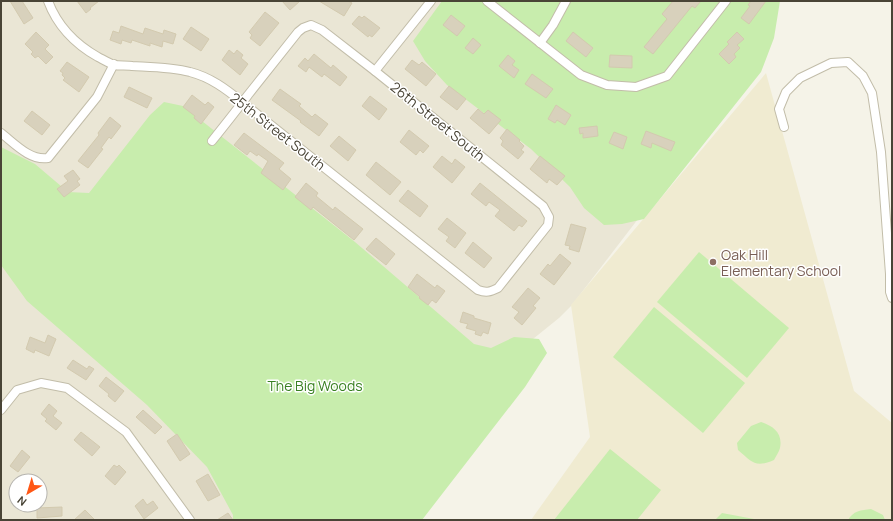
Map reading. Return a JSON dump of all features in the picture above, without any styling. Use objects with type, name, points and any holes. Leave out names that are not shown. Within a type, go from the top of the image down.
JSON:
[{"type":"street","name":"25th Street South","points":[[48,1],[58,21],[71,38],[89,52],[114,64],[178,69],[191,72],[218,84],[478,290],[490,293],[498,288]]},
{"type":"street","points":[[375,71],[431,1]]},
{"type":"street","points":[[487,1],[581,75],[607,85],[636,87],[667,76],[726,1]]},
{"type":"street","points":[[540,43],[553,25],[566,1]]},
{"type":"street","name":"26th Street South","points":[[242,102],[298,32],[303,28],[311,25],[332,37],[543,206],[549,217],[548,224],[498,288]]},
{"type":"street","points":[[784,127],[779,109],[786,92],[800,78],[831,63],[848,62],[863,76],[872,94],[881,152],[890,292],[892,298]]},
{"type":"street","points":[[1,133],[28,154],[41,158],[48,158],[97,97],[114,64]]},
{"type":"street","points":[[212,141],[242,102]]},
{"type":"street","points":[[1,410],[16,390],[41,382],[66,388],[126,432],[190,520]]},
{"type":"shaded area","points":[[1,1],[780,1],[694,146],[572,305],[559,318],[528,343],[514,350],[116,354],[251,520],[1,520]]},
{"type":"shaded area","name":"Oak Hill Elementary School","points":[[766,73],[854,391],[892,423],[892,520],[531,520],[590,437],[571,305]]},
{"type":"green space","points":[[442,1],[780,1],[774,38],[761,72],[644,219],[622,224],[604,225],[584,208],[570,187],[531,149],[447,85],[425,61],[413,41]]},
{"type":"green space","name":"The Big Woods","points":[[164,102],[183,106],[355,242],[474,344],[491,348],[514,337],[539,339],[547,353],[525,387],[422,520],[233,520],[233,515],[207,467],[147,405],[27,301],[1,265],[1,147],[35,164],[68,192],[89,193],[150,115]]},
{"type":"green space","points":[[699,252],[789,328],[747,378],[657,302]]},
{"type":"green space","points":[[654,307],[745,383],[703,433],[613,357]]},
{"type":"green space","points":[[761,422],[776,431],[781,443],[780,450],[774,460],[758,464],[751,461],[738,450],[737,443],[751,426]]},
{"type":"green space","points":[[610,449],[661,490],[637,520],[554,520]]},
{"type":"green space","points":[[871,509],[883,515],[885,520],[848,520],[855,513]]},
{"type":"green space","points":[[722,513],[754,519],[756,520],[715,520]]},
{"type":"building","points":[[10,1],[22,1],[33,18],[24,24]]},
{"type":"building","points":[[77,1],[99,1],[86,13]]},
{"type":"building","points":[[282,1],[300,1],[290,10]]},
{"type":"building","points":[[319,1],[348,1],[352,3],[344,16]]},
{"type":"building","points":[[673,1],[701,1],[695,8],[692,6],[653,54],[644,47],[667,19],[662,14]]},
{"type":"building","points":[[751,1],[766,1],[749,24],[741,18],[750,6],[748,5]]},
{"type":"building","points":[[265,12],[279,23],[260,46],[250,38],[252,35],[249,32]]},
{"type":"building","points":[[451,15],[465,26],[457,36],[443,25]]},
{"type":"building","points":[[359,16],[362,18],[364,16],[380,28],[372,37],[369,35],[368,37],[352,24]]},
{"type":"building","points":[[121,26],[143,34],[145,28],[163,34],[164,30],[176,34],[173,44],[163,41],[162,47],[150,43],[150,46],[132,40],[131,43],[122,40],[121,44],[110,40],[113,31],[119,33]]},
{"type":"building","points":[[191,27],[209,39],[201,51],[183,39]]},
{"type":"building","points":[[36,32],[49,45],[45,49],[53,57],[46,64],[38,56],[35,58],[31,54],[33,52],[25,44]]},
{"type":"building","points":[[573,32],[593,48],[586,57],[566,41]]},
{"type":"building","points":[[737,32],[744,39],[737,45],[740,48],[734,54],[736,57],[729,64],[719,54],[729,44],[727,42]]},
{"type":"building","points":[[473,38],[481,45],[473,54],[465,48]]},
{"type":"building","points":[[229,50],[234,54],[237,50],[243,55],[241,58],[248,64],[240,75],[222,60]]},
{"type":"building","points":[[314,54],[331,68],[333,65],[347,77],[340,86],[324,74],[322,77],[309,67],[306,72],[298,66],[305,58],[308,61]]},
{"type":"building","points":[[508,55],[515,61],[512,65],[519,70],[514,78],[499,66]]},
{"type":"building","points":[[610,55],[632,56],[632,68],[609,67]]},
{"type":"building","points":[[412,60],[419,65],[422,62],[436,74],[426,86],[405,69]]},
{"type":"building","points":[[67,62],[89,77],[79,92],[63,80],[65,78],[62,75],[63,73],[60,71]]},
{"type":"building","points":[[532,74],[553,89],[546,98],[525,84]]},
{"type":"building","points":[[449,86],[466,99],[457,110],[440,97]]},
{"type":"building","points":[[129,87],[152,98],[147,108],[124,97]]},
{"type":"building","points":[[280,89],[301,104],[299,106],[312,117],[315,114],[328,124],[319,136],[272,100]]},
{"type":"building","points":[[192,95],[205,105],[208,102],[214,107],[201,124],[194,118],[195,116],[183,107]]},
{"type":"building","points":[[370,96],[387,109],[379,120],[362,106]]},
{"type":"building","points":[[556,105],[571,115],[565,125],[557,120],[555,123],[548,119]]},
{"type":"building","points":[[478,109],[484,114],[488,110],[501,120],[489,134],[470,118]]},
{"type":"building","points":[[32,111],[50,125],[42,135],[24,121]]},
{"type":"building","points":[[110,117],[121,126],[111,139],[109,137],[101,148],[103,149],[88,168],[78,161],[99,135],[98,133]]},
{"type":"building","points":[[597,126],[598,136],[583,138],[583,133],[580,134],[579,128]]},
{"type":"building","points":[[507,129],[520,140],[519,141],[524,146],[521,150],[524,152],[518,159],[501,145],[503,141],[500,138]]},
{"type":"building","points":[[409,130],[429,146],[423,153],[420,150],[416,155],[400,142]]},
{"type":"building","points":[[646,131],[675,142],[671,151],[652,143],[651,148],[641,144]]},
{"type":"building","points":[[614,132],[627,137],[623,149],[609,143]]},
{"type":"building","points":[[244,133],[284,163],[279,169],[291,179],[283,190],[261,173],[268,161],[258,154],[257,156],[250,151],[247,155],[234,145]]},
{"type":"building","points":[[339,136],[356,150],[348,161],[330,146]]},
{"type":"building","points":[[442,156],[452,164],[455,159],[465,167],[452,183],[433,167]]},
{"type":"building","points":[[540,156],[565,176],[557,185],[549,179],[547,183],[530,169]]},
{"type":"building","points":[[376,162],[401,182],[390,195],[366,175]]},
{"type":"building","points":[[73,170],[80,179],[77,181],[80,185],[64,197],[57,189],[68,181],[64,176]]},
{"type":"building","points":[[306,183],[318,193],[316,196],[333,210],[335,207],[363,229],[354,240],[313,207],[311,210],[295,197]]},
{"type":"building","points":[[480,183],[527,221],[522,227],[519,225],[514,231],[495,216],[500,210],[489,202],[486,206],[471,194]]},
{"type":"building","points":[[408,190],[428,206],[420,217],[399,201]]},
{"type":"building","points":[[447,218],[466,233],[455,248],[446,241],[449,237],[438,229]]},
{"type":"building","points":[[571,224],[586,228],[579,252],[569,249],[570,246],[565,245]]},
{"type":"building","points":[[376,238],[395,254],[386,265],[366,249]]},
{"type":"building","points":[[473,242],[492,258],[484,268],[465,253]]},
{"type":"building","points":[[560,254],[571,263],[554,285],[540,274],[548,264],[550,266]]},
{"type":"building","points":[[417,274],[435,288],[437,285],[445,291],[436,303],[432,300],[428,305],[408,287]]},
{"type":"building","points":[[528,288],[540,298],[533,306],[536,308],[522,325],[514,318],[519,312],[512,307]]},
{"type":"building","points":[[463,312],[474,316],[474,318],[491,323],[488,334],[483,332],[481,336],[475,334],[476,331],[466,328],[468,324],[460,322]]},
{"type":"building","points":[[48,335],[56,339],[49,356],[35,350],[34,353],[26,349],[30,337],[45,343]]},
{"type":"building","points":[[73,360],[87,369],[89,366],[94,369],[86,380],[67,368]]},
{"type":"building","points":[[106,377],[124,391],[115,402],[108,396],[109,394],[99,386]]},
{"type":"building","points":[[49,404],[57,411],[53,416],[62,423],[56,430],[45,421],[47,419],[41,414]]},
{"type":"building","points":[[143,410],[162,427],[155,434],[136,417]]},
{"type":"building","points":[[81,432],[100,447],[92,456],[74,440]]},
{"type":"building","points":[[177,434],[190,454],[180,461],[167,441]]},
{"type":"building","points":[[22,450],[30,457],[18,472],[10,466]]},
{"type":"building","points":[[114,465],[117,467],[119,465],[126,472],[115,485],[105,476]]},
{"type":"building","points":[[208,474],[220,495],[208,501],[196,481]]},
{"type":"building","points":[[143,499],[147,505],[153,501],[158,508],[144,519],[135,506]]},
{"type":"building","points":[[62,507],[62,516],[37,518],[37,513],[48,513],[48,508]]},
{"type":"building","points":[[85,510],[95,520],[74,520]]},
{"type":"building","points":[[228,513],[233,520],[217,520]]},
{"type":"place","name":"Oak Hill Elementary School","points":[[713,262]]}]
